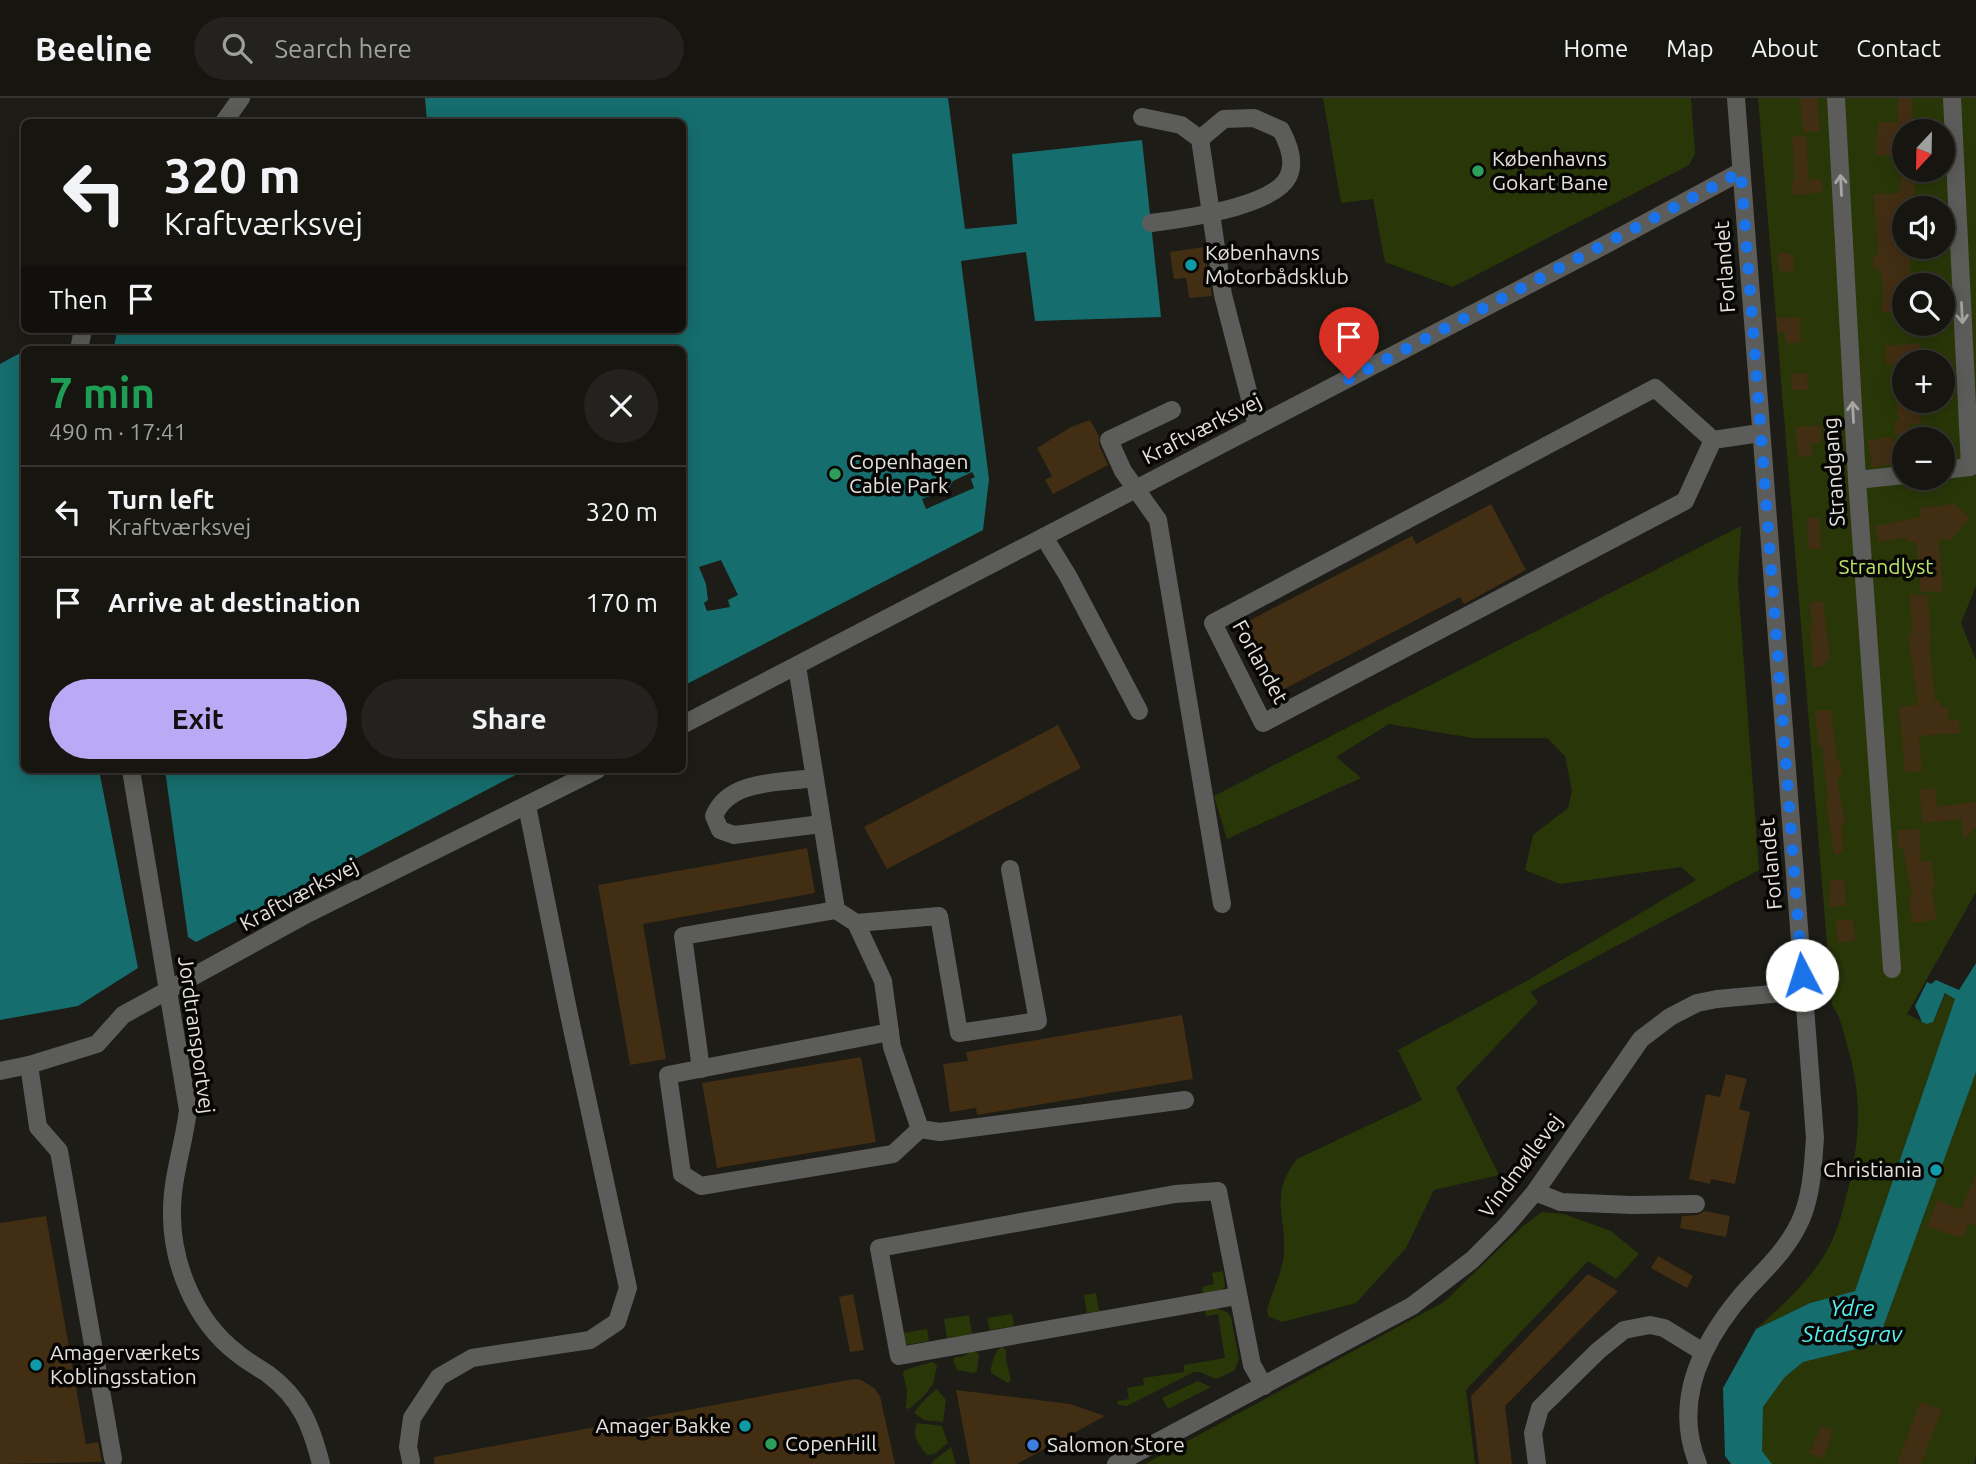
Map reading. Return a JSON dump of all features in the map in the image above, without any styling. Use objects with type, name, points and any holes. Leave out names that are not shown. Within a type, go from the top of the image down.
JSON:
[{"type":"street","points":[[227,119],[241,98]]},
{"type":"street","name":"Forlandet","points":[[1698,1464],[1691,1448],[1687,1413],[1694,1371],[1703,1352],[1734,1305],[1781,1254],[1802,1217],[1812,1181],[1815,1138],[1736,98]]},
{"type":"street","name":"Strandgang","points":[[1836,98],[1857,480],[1892,969]]},
{"type":"street","points":[[1952,98],[1970,467],[1955,469]]},
{"type":"street","points":[[1142,117],[1181,125],[1200,139],[1223,295],[1258,426]]},
{"type":"street","points":[[1151,223],[1212,214],[1276,191],[1290,175],[1291,148],[1281,130],[1254,118],[1224,119],[1200,139]]},
{"type":"street","name":"Kraftværksvej","points":[[686,723],[1741,172]]},
{"type":"street","name":"Forlandet","points":[[1655,388],[1713,440],[1685,501],[1263,723],[1213,623],[1655,388]]},
{"type":"street","points":[[1172,410],[1109,440],[1123,471],[1158,520],[1222,904]]},
{"type":"street","points":[[1713,440],[1760,433]]},
{"type":"street","points":[[1857,480],[1892,476]]},
{"type":"street","points":[[1044,537],[1068,576],[1139,711]]},
{"type":"street","points":[[797,666],[836,910]]},
{"type":"street","name":"Jordtransportvej","points":[[131,773],[188,1110],[174,1182],[172,1212],[176,1255],[197,1307],[208,1325],[235,1352],[269,1375],[296,1400],[313,1431],[321,1464]]},
{"type":"street","name":"Kraftværksvej","points":[[0,1070],[29,1065],[97,1044],[123,1014],[167,993],[305,915],[591,773]]},
{"type":"street","points":[[814,778],[738,789],[719,803],[714,816],[720,830],[734,835],[821,824]]},
{"type":"street","points":[[411,1461],[408,1447],[412,1418],[439,1377],[472,1358],[590,1340],[617,1322],[628,1287],[527,806]]},
{"type":"street","points":[[856,923],[939,916],[959,1033],[1038,1021],[1010,869]]},
{"type":"street","points":[[701,1069],[683,936],[836,910],[856,923],[883,981],[892,1047],[920,1129]]},
{"type":"street","name":"Vindmøllevej","points":[[1116,1464],[1426,1296],[1472,1260],[1535,1192],[1641,1039],[1670,1017],[1698,1003],[1717,999],[1804,991]]},
{"type":"street","points":[[890,1032],[668,1075],[682,1174],[701,1186],[892,1154],[920,1129]]},
{"type":"street","points":[[29,1065],[38,1126],[60,1151],[113,1459]]},
{"type":"street","points":[[920,1129],[940,1132],[1185,1100]]},
{"type":"street","points":[[1237,1296],[899,1356],[879,1248],[1175,1194],[1218,1191],[1252,1365],[1264,1386]]},
{"type":"street","points":[[1535,1192],[1561,1202],[1696,1204]]},
{"type":"street","points":[[1536,1464],[1533,1433],[1540,1408],[1598,1351],[1624,1330],[1650,1325],[1664,1328],[1703,1352]]},
{"type":"green space","points":[[1323,98],[1691,98],[1695,154],[1689,165],[1453,287],[1385,262],[1373,199],[1341,203]]},
{"type":"green space","name":"Strandlyst","points":[[1758,98],[1976,98],[1976,586],[1961,623],[1976,660],[1976,892],[1907,1014],[1927,1024],[1933,1022],[1946,993],[1955,999],[1855,1291],[1810,1303],[1756,1329],[1815,1269],[1830,1245],[1842,1213],[1855,1155],[1858,1119],[1856,1083],[1838,1014],[1832,1005]]},
{"type":"green space","points":[[1741,526],[1738,582],[1759,870],[1530,992],[1538,1002],[1456,1088],[1499,1175],[1434,1190],[1406,1248],[1356,1303],[1282,1322],[1268,1316],[1267,1310],[1280,1274],[1284,1252],[1281,1194],[1288,1171],[1297,1159],[1422,1100],[1398,1050],[1523,983],[1696,880],[1681,867],[1560,884],[1525,870],[1533,835],[1568,808],[1572,791],[1565,756],[1547,738],[1473,738],[1389,724],[1336,757],[1361,778],[1227,839],[1214,796]]},
{"type":"green space","name":"Christiania","points":[[1976,1072],[1974,1464],[1772,1464],[1761,1451],[1763,1407],[1784,1378],[1803,1362],[1877,1344]]},
{"type":"green space","points":[[1542,1212],[1564,1214],[1611,1231],[1639,1254],[1616,1279],[1588,1261],[1466,1390],[1475,1464],[1145,1464],[1444,1302],[1523,1226]]},
{"type":"green space","points":[[1223,1271],[1225,1287],[1203,1293],[1202,1287],[1214,1284],[1212,1273]]},
{"type":"green space","points":[[1096,1293],[1099,1311],[1087,1313],[1084,1295]]},
{"type":"green space","points":[[1216,1308],[1227,1312],[1231,1317],[1239,1359],[1234,1371],[1216,1379],[1194,1372],[1127,1406],[1118,1405],[1117,1401],[1129,1399],[1127,1388],[1144,1385],[1143,1378],[1184,1372],[1184,1365],[1225,1358],[1218,1314],[1206,1316],[1205,1310]]},
{"type":"green space","points":[[1012,1314],[1014,1326],[990,1330],[987,1318]]},
{"type":"green space","points":[[969,1315],[972,1334],[947,1338],[944,1319]]},
{"type":"green space","points":[[927,1329],[929,1341],[905,1345],[903,1333]]},
{"type":"green space","points":[[1002,1346],[1006,1350],[1011,1380],[1008,1383],[991,1373],[994,1358]]},
{"type":"green space","points":[[973,1350],[979,1354],[977,1371],[974,1373],[957,1370],[953,1360],[955,1357],[962,1357]]},
{"type":"green space","points":[[932,1362],[937,1365],[933,1384],[924,1396],[909,1409],[906,1408],[907,1391],[903,1373]]},
{"type":"green space","points":[[1198,1381],[1211,1387],[1168,1409],[1162,1398]]},
{"type":"green space","points":[[937,1389],[946,1400],[943,1422],[924,1420],[914,1413]]},
{"type":"green space","points":[[917,1423],[942,1426],[948,1443],[934,1454],[927,1455],[915,1436]]},
{"type":"green space","points":[[951,1447],[956,1464],[932,1464],[933,1461]]},
{"type":"water","points":[[425,98],[948,98],[965,229],[1017,224],[1012,154],[1142,140],[1161,317],[1035,321],[1026,252],[961,261],[989,479],[983,530],[686,684],[686,346],[114,346],[117,333],[686,333],[686,119],[427,119]]},
{"type":"water","points":[[21,353],[21,773],[100,773],[138,968],[78,1006],[0,1020],[0,364]]},
{"type":"water","points":[[165,773],[519,773],[196,942],[188,937]]},
{"type":"water","name":"Ydre Stadsgrav","points":[[1976,963],[1976,1072],[1877,1344],[1803,1362],[1784,1378],[1763,1407],[1762,1451],[1772,1464],[1731,1464],[1725,1456],[1723,1388],[1756,1329],[1810,1303],[1855,1291],[1955,999],[1945,993],[1933,1022],[1927,1024],[1922,1022],[1915,1006],[1927,982],[1931,984],[1936,980],[1959,990]]},
{"type":"pier","points":[[972,472],[975,477],[971,479],[974,488],[926,509],[922,499],[948,489],[953,481]]},
{"type":"pier","points":[[721,560],[738,595],[728,600],[730,607],[707,611],[704,603],[708,600],[706,584],[699,567]]},
{"type":"building","points":[[1800,98],[1817,98],[1820,131],[1803,132]]},
{"type":"building","points":[[1898,98],[1912,98],[1913,119],[1898,119]]},
{"type":"building","points":[[1878,122],[1892,123],[1892,156],[1876,155]]},
{"type":"building","points":[[1806,136],[1809,180],[1821,179],[1823,192],[1793,195],[1792,182],[1795,181],[1792,137]]},
{"type":"building","points":[[1901,182],[1915,182],[1914,196],[1892,196],[1892,259],[1909,259],[1910,273],[1892,273],[1892,312],[1882,312],[1883,281],[1879,269],[1873,269],[1873,255],[1878,255],[1874,194],[1900,193]]},
{"type":"building","name":"Københavns Motorbådsklub","points":[[1204,247],[1212,296],[1189,298],[1186,278],[1174,279],[1170,252]]},
{"type":"building","points":[[1778,252],[1793,255],[1794,271],[1779,272]]},
{"type":"building","points":[[1800,317],[1801,343],[1786,343],[1785,332],[1777,333],[1777,318]]},
{"type":"building","points":[[1920,343],[1920,350],[1892,350],[1892,363],[1886,364],[1885,346]]},
{"type":"building","points":[[1807,373],[1808,390],[1792,390],[1791,374]]},
{"type":"building","points":[[1898,413],[1921,413],[1921,424],[1895,427],[1895,421],[1899,421]]},
{"type":"building","points":[[1090,420],[1099,436],[1099,445],[1108,465],[1053,494],[1045,480],[1052,476],[1037,448],[1071,427]]},
{"type":"building","points":[[1821,425],[1822,443],[1811,443],[1812,456],[1798,457],[1795,427]]},
{"type":"building","points":[[1892,437],[1892,464],[1872,467],[1868,440]]},
{"type":"building","points":[[1491,504],[1526,570],[1464,604],[1460,597],[1273,695],[1237,627],[1412,536],[1416,544]]},
{"type":"building","points":[[1954,504],[1970,517],[1952,539],[1938,540],[1943,591],[1921,592],[1916,542],[1907,542],[1907,537],[1878,542],[1875,526],[1921,517],[1920,508]]},
{"type":"building","points":[[1807,518],[1820,518],[1821,549],[1808,549]]},
{"type":"building","points":[[1910,595],[1928,595],[1935,701],[1941,700],[1941,707],[1948,707],[1949,721],[1959,720],[1960,733],[1919,736],[1922,771],[1905,772],[1899,707],[1918,705],[1908,634],[1912,634]]},
{"type":"building","points":[[1823,601],[1830,658],[1826,659],[1826,666],[1813,667],[1810,626],[1813,626],[1809,603]]},
{"type":"building","points":[[1831,710],[1837,760],[1840,760],[1842,778],[1837,779],[1845,823],[1842,824],[1843,853],[1834,854],[1826,802],[1822,746],[1819,746],[1815,711]]},
{"type":"building","points":[[1058,725],[1081,768],[887,869],[864,827]]},
{"type":"building","points":[[1935,788],[1937,807],[1976,802],[1976,827],[1964,840],[1961,819],[1923,823],[1919,790]]},
{"type":"building","points":[[1920,829],[1921,862],[1931,861],[1936,920],[1912,923],[1909,897],[1912,896],[1903,848],[1898,848],[1898,830]]},
{"type":"building","points":[[807,848],[815,893],[643,924],[666,1059],[630,1065],[598,885]]},
{"type":"building","points":[[1844,879],[1846,906],[1829,907],[1830,880]]},
{"type":"building","points":[[1853,919],[1855,941],[1838,942],[1836,921]]},
{"type":"building","points":[[1182,1015],[1193,1079],[977,1115],[976,1108],[950,1112],[943,1064],[968,1061],[966,1052]]},
{"type":"building","points":[[861,1057],[876,1142],[717,1168],[702,1083]]},
{"type":"building","points":[[1726,1074],[1747,1079],[1739,1109],[1750,1112],[1735,1184],[1711,1179],[1710,1184],[1689,1179],[1706,1094],[1720,1097]]},
{"type":"building","points":[[1976,1174],[1976,1226],[1969,1223],[1963,1238],[1927,1227],[1938,1200],[1961,1210]]},
{"type":"building","points":[[1705,1211],[1730,1216],[1726,1237],[1680,1228],[1682,1216],[1697,1215]]},
{"type":"building","name":"Amagerværkets Koblingsstation","points":[[46,1216],[86,1444],[98,1442],[102,1462],[0,1464],[0,1223]]},
{"type":"building","points":[[1658,1256],[1693,1276],[1687,1288],[1651,1268]]},
{"type":"building","points":[[1588,1274],[1618,1291],[1505,1406],[1512,1464],[1479,1464],[1471,1396]]},
{"type":"building","points":[[853,1294],[864,1350],[850,1352],[839,1297]]},
{"type":"building","name":"Amager Bakke","points":[[854,1379],[874,1388],[880,1396],[895,1464],[434,1464],[434,1457]]},
{"type":"building","points":[[956,1390],[1070,1404],[1105,1416],[1017,1464],[970,1464]]},
{"type":"building","points":[[1920,1402],[1942,1410],[1921,1464],[1897,1464]]},
{"type":"building","points":[[1821,1426],[1833,1431],[1823,1459],[1809,1453]]},
{"type":"place","name":"Københavns Gokart Bane","points":[[1478,171]]},
{"type":"place","name":"Københavns Motorbådsklub","points":[[1191,265]]},
{"type":"place","name":"Copenhagen Cable Park","points":[[835,474]]},
{"type":"place","name":"Christiania","points":[[1936,1170]]},
{"type":"place","name":"Amagerværkets Koblingsstation","points":[[36,1365]]},
{"type":"place","name":"Amager Bakke","points":[[745,1426]]},
{"type":"place","name":"CopenHill","points":[[771,1444]]},
{"type":"place","name":"Salomon Store","points":[[1033,1445]]},
{"type":"route","points":[[1349,379],[1741,172],[1802,975]]}]
